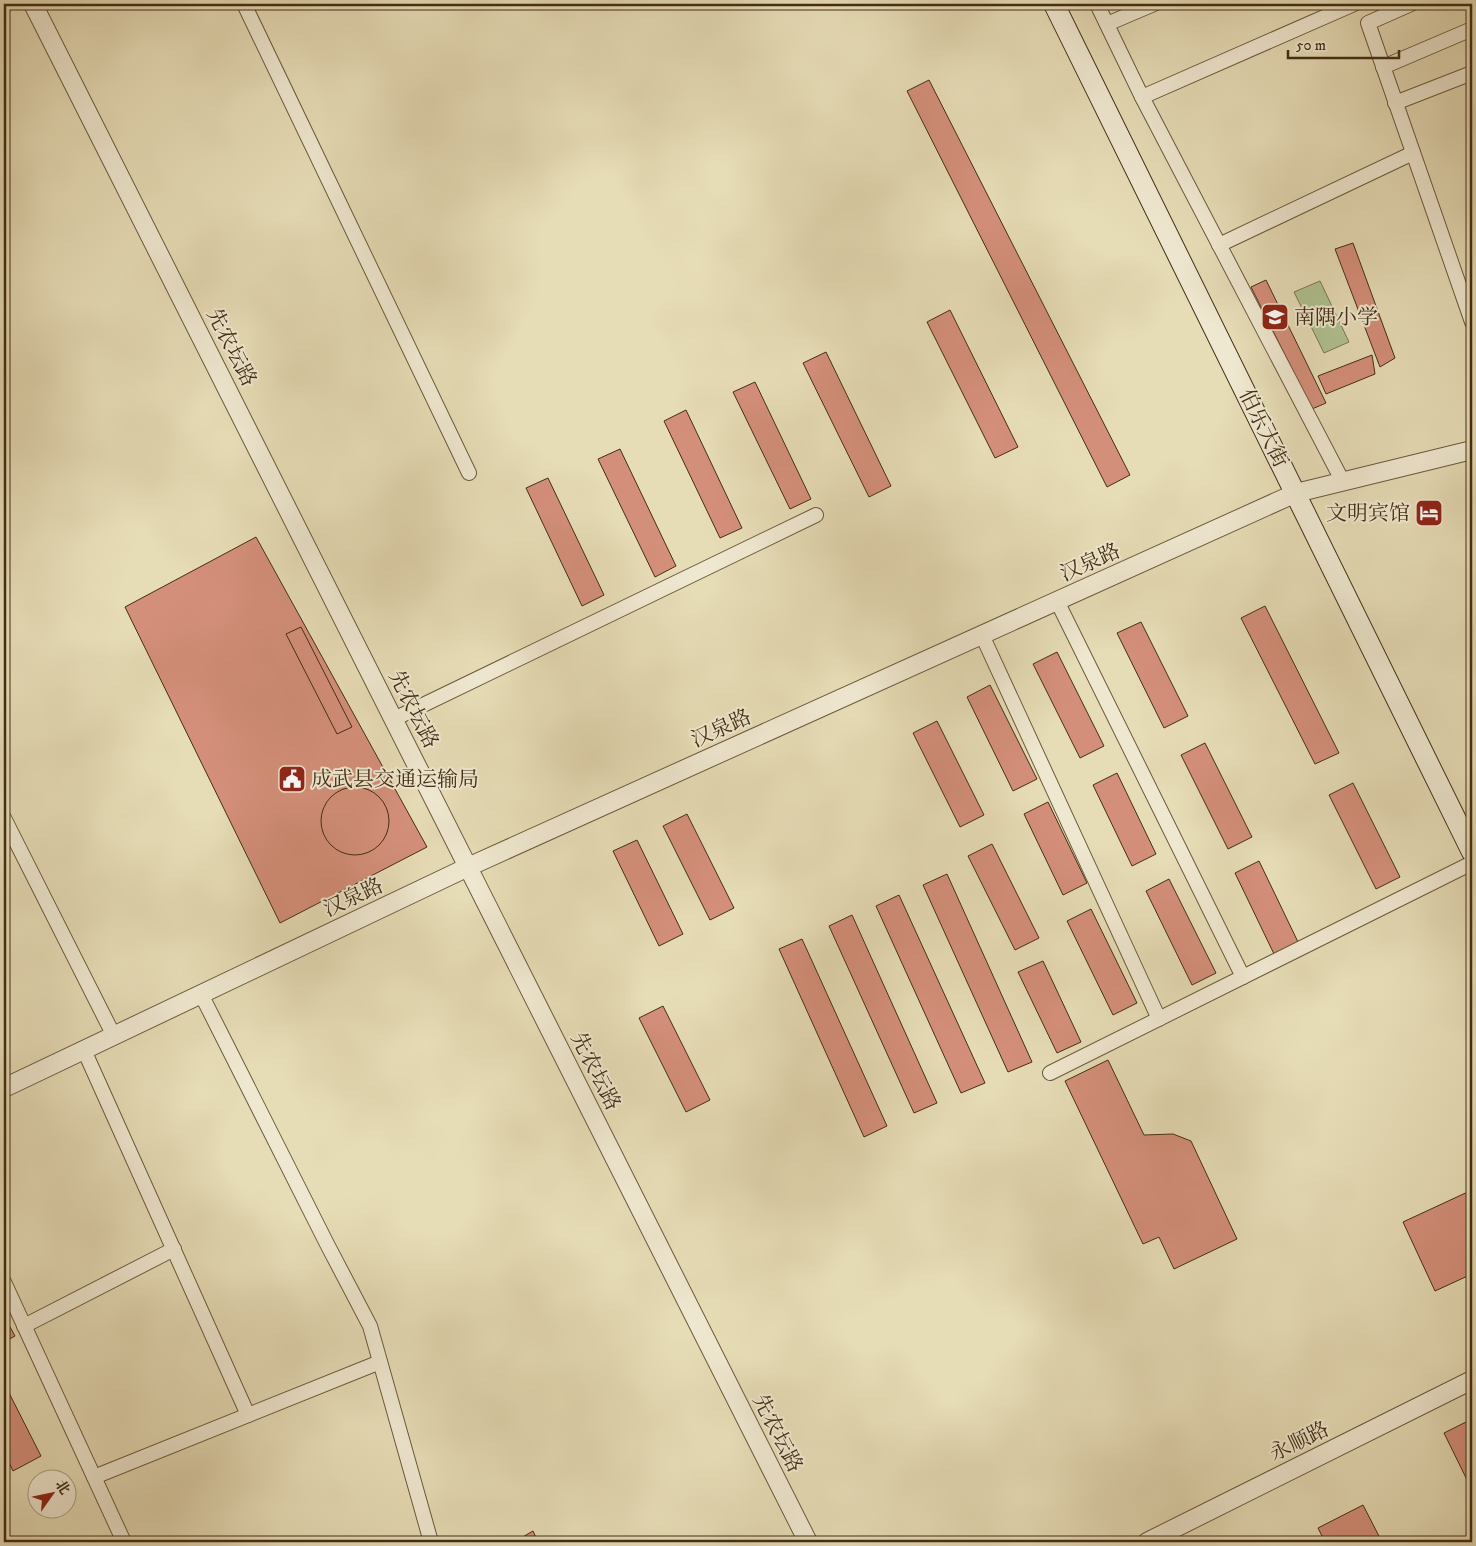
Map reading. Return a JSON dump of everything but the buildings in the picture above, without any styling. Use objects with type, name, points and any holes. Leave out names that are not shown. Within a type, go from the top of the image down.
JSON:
[{"type":"main road","name":"伯乐大街","points":[[1054,4],[1472,852]]},
{"type":"street","name":"先农坛路","points":[[33,4],[808,1542]]},
{"type":"street","points":[[244,4],[469,472]]},
{"type":"street","points":[[1097,4],[1142,98],[1343,482]]},
{"type":"street","points":[[1107,24],[1154,4]]},
{"type":"street","points":[[1142,98],[1354,4]]},
{"type":"street","points":[[1358,4],[1368,23],[1472,322]]},
{"type":"street","points":[[1368,23],[1411,4]]},
{"type":"street","points":[[1383,67],[1472,29]]},
{"type":"street","points":[[1396,103],[1472,73]]},
{"type":"street","points":[[1219,245],[1413,153]]},
{"type":"street","name":"汉泉路","points":[[4,1088],[468,867],[1296,494],[1472,450]]},
{"type":"street","points":[[394,719],[816,515]]},
{"type":"street","points":[[1058,601],[1243,977]]},
{"type":"street","points":[[982,636],[1159,1019]]},
{"type":"street","points":[[4,818],[114,1036]]},
{"type":"street","points":[[1050,1073],[1472,863]]},
{"type":"street","points":[[201,994],[326,1244],[370,1326],[430,1542]]},
{"type":"street","points":[[84,1050],[248,1415]]},
{"type":"street","points":[[24,1326],[174,1249]]},
{"type":"street","points":[[4,1282],[124,1542]]},
{"type":"street","points":[[94,1477],[380,1362]]},
{"type":"street","name":"永顺路","points":[[1147,1542],[1169,1537],[1472,1380]]},
{"type":"green space","points":[[1320,281],[1349,342],[1324,353],[1294,292]]},
{"type":"place","name":"南隅小学","points":[[1275,317]]},
{"type":"place","name":"文明宾馆","points":[[1429,513]]},
{"type":"place","name":"成武县交通运输局","points":[[292,779]]}]
